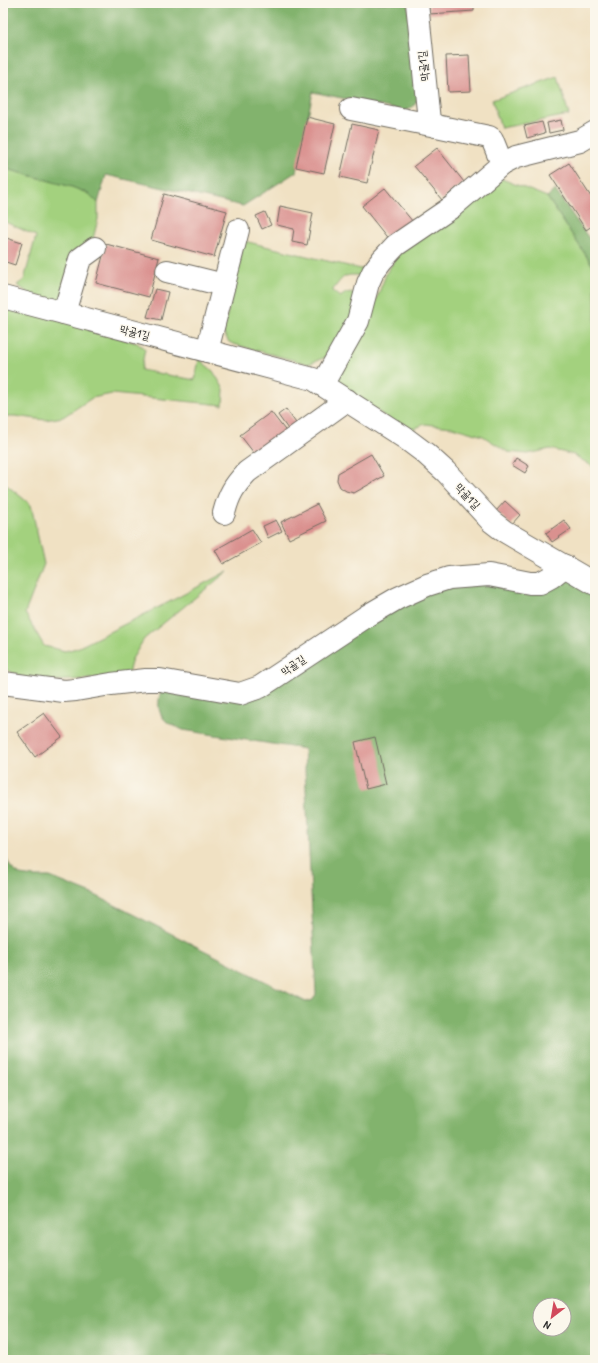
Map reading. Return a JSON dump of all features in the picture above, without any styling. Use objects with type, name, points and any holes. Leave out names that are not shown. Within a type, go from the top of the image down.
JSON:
[{"type":"lane","name":"막골1길","points":[[417,3],[429,121],[436,126]]},
{"type":"lane","points":[[351,109],[488,137],[492,139],[502,164]]},
{"type":"lane","points":[[322,385],[358,321],[368,283],[382,260],[396,245],[452,207],[502,164],[516,157],[580,141],[595,132]]},
{"type":"lane","points":[[207,351],[238,230]]},
{"type":"lane","points":[[64,313],[80,259],[95,248]]},
{"type":"lane","points":[[167,271],[224,285]]},
{"type":"lane","name":"막골1길","points":[[3,296],[314,379],[405,438],[424,453],[446,472],[491,521],[504,532],[595,584]]},
{"type":"lane","points":[[224,513],[229,496],[247,472],[346,400]]},
{"type":"lane","name":"막골길","points":[[3,683],[70,691],[111,684],[160,680],[240,694],[260,687],[367,616],[398,598],[427,585],[449,578],[489,575],[530,583],[540,583],[551,577],[565,566]]},
{"type":"green space","points":[[3,3],[408,3],[418,98],[413,107],[404,111],[313,92],[296,172],[243,206],[106,175],[98,203],[89,194],[72,187],[3,168]]},
{"type":"green space","points":[[558,77],[569,115],[501,128],[492,100]]},
{"type":"green space","points":[[3,168],[72,187],[89,194],[98,203],[98,219],[92,243],[62,302],[30,294],[17,285],[24,280],[36,236],[3,221]]},
{"type":"green space","points":[[502,179],[547,197],[595,269],[595,468],[574,455],[550,449],[528,454],[508,452],[483,436],[452,427],[425,424],[406,432],[336,381],[373,308],[387,272],[398,255]]},
{"type":"green space","points":[[555,190],[595,247],[595,269],[547,197]]},
{"type":"green space","points":[[244,241],[365,270],[362,276],[351,275],[344,277],[332,291],[340,297],[351,292],[355,295],[353,319],[326,357],[308,364],[229,342],[223,332]]},
{"type":"green space","points":[[3,302],[137,343],[145,349],[141,370],[195,380],[199,359],[213,371],[224,389],[223,405],[112,394],[92,398],[63,417],[45,420],[3,416]]},
{"type":"green space","points":[[3,482],[31,505],[44,564],[25,613],[44,646],[65,651],[77,648],[228,571],[144,639],[132,659],[127,677],[32,682],[3,668]]},
{"type":"green space","points":[[566,571],[595,588],[595,1360],[3,1360],[3,855],[11,868],[20,875],[50,877],[95,895],[306,1002],[313,1000],[316,994],[304,749],[183,730],[166,721],[159,710],[159,701],[162,688],[226,700],[422,592]]},
{"type":"building","points":[[429,3],[474,3],[474,11],[429,14]]},
{"type":"building","points":[[469,55],[471,91],[448,92],[446,56]]},
{"type":"building","points":[[307,117],[335,124],[324,173],[296,167]]},
{"type":"building","points":[[561,120],[563,130],[549,133],[547,123]]},
{"type":"building","points":[[542,122],[545,133],[527,138],[524,126]]},
{"type":"building","points":[[352,124],[379,130],[367,183],[340,177]]},
{"type":"building","points":[[437,148],[464,182],[442,200],[414,166]]},
{"type":"building","points":[[569,163],[595,203],[595,224],[586,230],[550,175]]},
{"type":"building","points":[[385,188],[413,222],[390,241],[362,206]]},
{"type":"building","points":[[164,194],[227,211],[214,257],[151,240]]},
{"type":"building","points":[[280,206],[313,213],[307,245],[292,242],[294,229],[277,225]]},
{"type":"building","points":[[265,212],[271,225],[262,229],[256,216]]},
{"type":"building","points":[[3,237],[22,243],[15,265],[3,261]]},
{"type":"building","points":[[106,244],[159,258],[149,297],[96,283]]},
{"type":"building","points":[[155,289],[168,292],[161,320],[147,317]]},
{"type":"building","points":[[286,409],[298,426],[290,432],[278,415]]},
{"type":"building","points":[[271,412],[288,434],[257,457],[240,435]]},
{"type":"building","points":[[371,454],[384,476],[354,493],[346,491],[340,487],[337,480],[338,473]]},
{"type":"building","points":[[516,458],[529,466],[525,473],[512,465]]},
{"type":"building","points":[[505,501],[520,515],[511,525],[496,511]]},
{"type":"building","points":[[317,504],[326,521],[289,539],[281,522]]},
{"type":"building","points":[[276,520],[282,531],[268,538],[263,526]]},
{"type":"building","points":[[564,520],[571,529],[552,542],[546,533]]},
{"type":"building","points":[[252,529],[261,543],[223,564],[215,550]]},
{"type":"building","points":[[44,713],[62,737],[35,757],[17,732]]},
{"type":"building","points":[[375,737],[386,784],[366,789],[355,742]]}]
